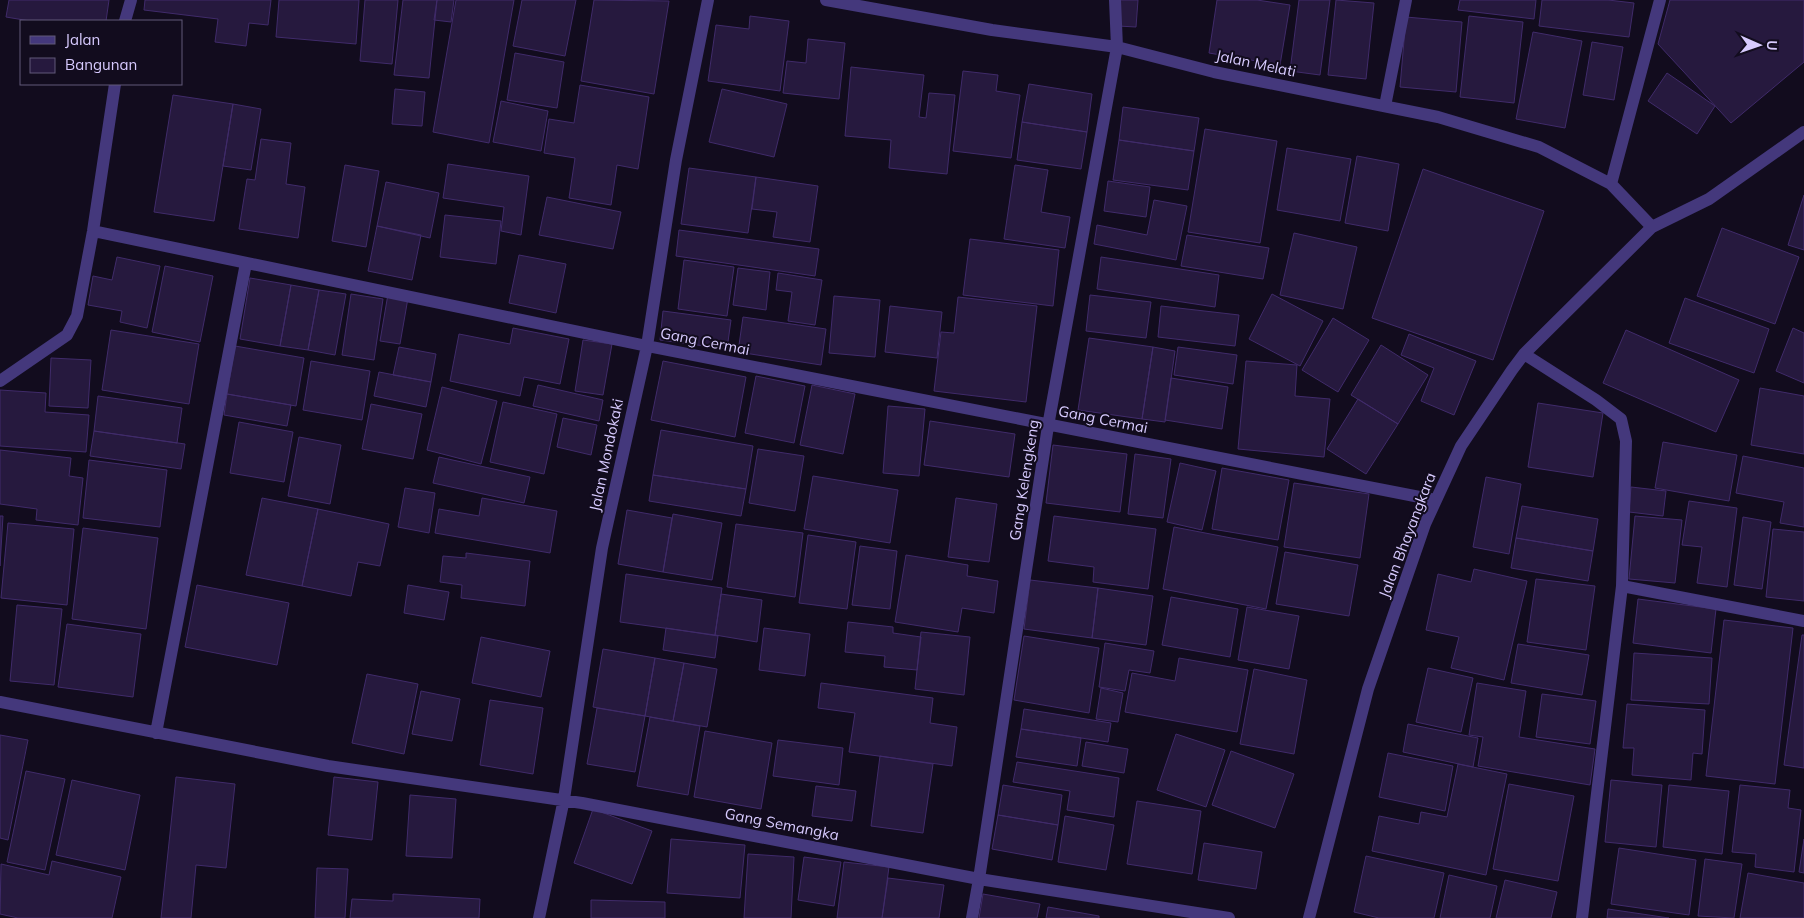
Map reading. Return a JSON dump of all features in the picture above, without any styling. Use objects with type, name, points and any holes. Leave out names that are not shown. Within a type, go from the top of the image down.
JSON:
[{"type":"street","points":[[125,20],[130,0]]},
{"type":"street","name":"Jalan Mondokaki","points":[[539,918],[564,800],[602,548],[647,346],[676,160],[708,0]]},
{"type":"street","name":"Jalan Melati","points":[[826,0],[992,30],[1117,48],[1214,72],[1438,117],[1539,147],[1611,184],[1652,226]]},
{"type":"street","name":"Gang Kelengkeng","points":[[972,918],[980,879],[1048,426],[1117,48],[1115,0]]},
{"type":"street","points":[[1385,106],[1406,0]]},
{"type":"street","points":[[1611,184],[1660,0]]},
{"type":"street","points":[[0,381],[67,335],[77,316],[93,231],[115,85]]},
{"type":"street","name":"Jalan Bhayangkara","points":[[1309,918],[1368,688],[1425,524],[1461,446],[1524,354],[1652,226],[1709,199],[1804,132]]},
{"type":"street","name":"Gang Cermai","points":[[93,231],[647,346],[1048,426],[1435,500]]},
{"type":"street","points":[[156,733],[246,263]]},
{"type":"street","points":[[1524,354],[1596,400],[1621,419],[1626,442],[1622,586],[1582,918]]},
{"type":"street","points":[[1622,586],[1804,620]]},
{"type":"street","name":"Gang Semangka","points":[[0,702],[328,766],[564,800],[980,879],[1229,918]]},
{"type":"building","points":[[9,0],[109,0],[106,20],[24,20],[6,17]]},
{"type":"building","points":[[145,0],[271,0],[268,25],[249,23],[246,46],[215,42],[218,19],[144,10]]},
{"type":"building","points":[[279,0],[359,0],[356,44],[276,37]]},
{"type":"building","points":[[365,0],[398,0],[392,64],[360,61]]},
{"type":"building","points":[[403,0],[437,0],[429,78],[394,75]]},
{"type":"building","points":[[437,0],[454,0],[451,22],[434,20]]},
{"type":"building","points":[[456,0],[514,0],[489,143],[433,132]]},
{"type":"building","points":[[522,0],[576,0],[565,56],[513,46]]},
{"type":"building","points":[[594,0],[669,1],[654,94],[581,81]]},
{"type":"building","points":[[1120,0],[1138,0],[1136,27],[1118,26]]},
{"type":"building","points":[[1217,0],[1257,0],[1290,5],[1280,65],[1209,53]]},
{"type":"building","points":[[1299,0],[1330,0],[1320,75],[1290,71]]},
{"type":"building","points":[[1336,0],[1374,3],[1366,79],[1328,75]]},
{"type":"building","points":[[1460,0],[1536,0],[1534,19],[1458,10]]},
{"type":"building","points":[[1542,0],[1608,0],[1634,3],[1629,37],[1539,26]]},
{"type":"building","points":[[1670,0],[1804,0],[1804,62],[1731,123],[1658,44]]},
{"type":"building","points":[[750,16],[789,21],[780,91],[708,81],[716,25],[749,29]]},
{"type":"building","points":[[1469,16],[1523,22],[1514,103],[1460,97]]},
{"type":"building","points":[[1406,17],[1462,22],[1456,92],[1400,87]]},
{"type":"building","points":[[1533,32],[1582,41],[1565,128],[1516,119]]},
{"type":"building","points":[[808,39],[845,43],[839,99],[783,93],[787,61],[806,63]]},
{"type":"building","points":[[1592,42],[1623,47],[1614,100],[1583,95]]},
{"type":"building","points":[[515,53],[564,62],[557,108],[507,100]]},
{"type":"building","points":[[851,67],[924,75],[919,117],[926,118],[929,93],[955,95],[947,174],[889,168],[891,140],[845,136]]},
{"type":"building","points":[[963,71],[998,75],[996,91],[1020,95],[1011,158],[953,151]]},
{"type":"building","points":[[1667,73],[1715,106],[1697,134],[1648,101]]},
{"type":"building","points":[[1029,84],[1092,94],[1087,132],[1022,122]]},
{"type":"building","points":[[580,85],[649,97],[638,169],[617,165],[611,205],[569,198],[575,158],[544,153],[549,119],[574,123]]},
{"type":"building","points":[[395,89],[425,92],[422,126],[392,124]]},
{"type":"building","points":[[722,89],[787,104],[774,157],[709,142]]},
{"type":"building","points":[[173,95],[233,104],[214,221],[154,212]]},
{"type":"building","points":[[501,101],[548,111],[541,151],[493,142]]},
{"type":"building","points":[[233,104],[261,109],[251,170],[223,166]]},
{"type":"building","points":[[1123,107],[1199,118],[1194,151],[1119,140]]},
{"type":"building","points":[[1022,122],[1087,132],[1081,169],[1017,160]]},
{"type":"building","points":[[1205,129],[1277,141],[1260,243],[1188,232]]},
{"type":"building","points":[[261,139],[291,143],[286,184],[305,187],[298,238],[239,229],[247,179],[255,180]]},
{"type":"building","points":[[1119,140],[1194,151],[1188,190],[1113,180]]},
{"type":"building","points":[[1287,148],[1351,159],[1340,221],[1277,210]]},
{"type":"building","points":[[1357,156],[1399,164],[1388,231],[1345,223]]},
{"type":"building","points":[[448,164],[529,176],[521,235],[501,231],[504,207],[443,198]]},
{"type":"building","points":[[345,165],[379,171],[366,247],[332,241]]},
{"type":"building","points":[[1015,165],[1048,170],[1041,212],[1070,217],[1065,248],[1004,239]]},
{"type":"building","points":[[689,168],[756,177],[748,233],[681,224]]},
{"type":"building","points":[[1423,169],[1544,211],[1493,360],[1372,318]]},
{"type":"building","points":[[756,177],[818,186],[810,242],[773,237],[777,212],[752,209]]},
{"type":"building","points":[[1108,181],[1150,187],[1146,217],[1104,211]]},
{"type":"building","points":[[386,182],[439,193],[430,238],[377,226]]},
{"type":"building","points":[[1804,195],[1804,250],[1788,245]]},
{"type":"building","points":[[547,197],[621,212],[613,249],[539,235]]},
{"type":"building","points":[[1154,200],[1187,206],[1176,260],[1094,244],[1097,225],[1147,235]]},
{"type":"building","points":[[445,215],[501,221],[496,264],[440,257]]},
{"type":"building","points":[[377,226],[421,235],[412,280],[368,271]]},
{"type":"building","points":[[1722,228],[1799,257],[1775,324],[1697,296]]},
{"type":"building","points":[[679,230],[819,249],[815,276],[676,256]]},
{"type":"building","points":[[1294,233],[1357,247],[1343,309],[1280,295]]},
{"type":"building","points":[[1187,235],[1269,248],[1263,279],[1181,266]]},
{"type":"building","points":[[970,239],[1059,250],[1053,306],[963,295]]},
{"type":"building","points":[[519,255],[566,264],[556,313],[509,303]]},
{"type":"building","points":[[117,257],[160,266],[147,328],[120,322],[122,311],[88,305],[93,276],[112,280]]},
{"type":"building","points":[[1101,257],[1219,275],[1215,307],[1097,289]]},
{"type":"building","points":[[684,260],[734,267],[727,316],[678,309]]},
{"type":"building","points":[[165,266],[213,276],[200,342],[152,332]]},
{"type":"building","points":[[738,268],[770,272],[766,310],[733,305]]},
{"type":"building","points":[[778,273],[822,280],[815,325],[788,321],[792,292],[776,290]]},
{"type":"building","points":[[250,278],[291,285],[280,346],[240,339]]},
{"type":"building","points":[[291,285],[319,290],[308,350],[280,346]]},
{"type":"building","points":[[319,290],[346,294],[335,355],[308,350]]},
{"type":"building","points":[[351,294],[383,299],[374,360],[342,355]]},
{"type":"building","points":[[388,294],[408,298],[400,344],[380,341]]},
{"type":"building","points":[[1272,294],[1323,321],[1300,366],[1249,339]]},
{"type":"building","points":[[1090,295],[1151,302],[1146,338],[1086,331]]},
{"type":"building","points":[[834,296],[880,300],[875,357],[829,353]]},
{"type":"building","points":[[958,297],[1037,306],[1026,402],[934,391],[941,332],[954,333]]},
{"type":"building","points":[[1685,298],[1769,329],[1754,373],[1669,343]]},
{"type":"building","points":[[890,306],[942,312],[937,358],[885,352]]},
{"type":"building","points":[[1161,306],[1239,315],[1235,346],[1158,337]]},
{"type":"building","points":[[663,311],[731,320],[727,349],[660,340]]},
{"type":"building","points":[[743,317],[826,329],[821,365],[738,352]]},
{"type":"building","points":[[1333,318],[1369,340],[1338,392],[1302,370]]},
{"type":"building","points":[[513,328],[569,339],[560,384],[524,377],[520,396],[450,381],[459,334],[510,344]]},
{"type":"building","points":[[1793,328],[1804,333],[1804,383],[1776,371]]},
{"type":"building","points":[[111,330],[199,344],[189,404],[102,390]]},
{"type":"building","points":[[1626,330],[1739,380],[1716,432],[1603,383]]},
{"type":"building","points":[[1409,334],[1476,361],[1454,415],[1421,401],[1434,368],[1401,355]]},
{"type":"building","points":[[1089,338],[1153,347],[1142,419],[1078,410]]},
{"type":"building","points":[[583,340],[612,344],[603,395],[575,391]]},
{"type":"building","points":[[1381,345],[1428,375],[1398,424],[1351,395]]},
{"type":"building","points":[[235,346],[304,358],[296,406],[227,394]]},
{"type":"building","points":[[399,347],[436,354],[431,382],[393,375]]},
{"type":"building","points":[[1153,347],[1175,351],[1165,422],[1142,419]]},
{"type":"building","points":[[1178,347],[1237,355],[1233,384],[1174,375]]},
{"type":"building","points":[[51,358],[91,360],[88,408],[49,406]]},
{"type":"building","points":[[311,361],[370,371],[362,420],[303,410]]},
{"type":"building","points":[[663,361],[746,377],[735,437],[651,420]]},
{"type":"building","points":[[1246,361],[1297,365],[1295,396],[1330,399],[1324,457],[1238,449]]},
{"type":"building","points":[[379,372],[431,382],[426,407],[374,396]]},
{"type":"building","points":[[756,376],[805,386],[794,443],[745,433]]},
{"type":"building","points":[[1171,378],[1228,387],[1222,429],[1165,420]]},
{"type":"building","points":[[538,385],[603,400],[599,421],[533,406]]},
{"type":"building","points":[[812,385],[855,394],[843,454],[800,445]]},
{"type":"building","points":[[442,387],[497,401],[481,464],[427,450]]},
{"type":"building","points":[[1760,388],[1804,396],[1804,454],[1751,445]]},
{"type":"building","points":[[0,390],[46,393],[45,412],[89,415],[86,452],[0,446]]},
{"type":"building","points":[[227,394],[291,405],[287,426],[224,415]]},
{"type":"building","points":[[98,396],[182,408],[177,443],[94,431]]},
{"type":"building","points":[[1358,399],[1398,424],[1366,474],[1327,449]]},
{"type":"building","points":[[503,402],[557,414],[544,474],[490,462]]},
{"type":"building","points":[[1538,403],[1603,413],[1593,477],[1528,467]]},
{"type":"building","points":[[371,404],[422,414],[413,459],[362,449]]},
{"type":"building","points":[[888,406],[925,409],[919,476],[883,473]]},
{"type":"building","points":[[563,418],[597,425],[591,455],[557,447]]},
{"type":"building","points":[[930,421],[1015,434],[1009,477],[924,465]]},
{"type":"building","points":[[239,422],[293,432],[284,482],[230,473]]},
{"type":"building","points":[[661,430],[753,446],[746,489],[653,475]]},
{"type":"building","points":[[94,431],[185,444],[181,469],[90,456]]},
{"type":"building","points":[[299,437],[341,445],[330,504],[288,496]]},
{"type":"building","points":[[1663,442],[1737,455],[1729,501],[1655,488]]},
{"type":"building","points":[[1053,445],[1127,454],[1120,512],[1046,503]]},
{"type":"building","points":[[758,449],[804,456],[795,511],[749,503]]},
{"type":"building","points":[[0,450],[71,458],[69,476],[83,478],[78,525],[36,520],[37,509],[0,504]]},
{"type":"building","points":[[1135,454],[1171,459],[1163,518],[1128,514]]},
{"type":"building","points":[[1743,456],[1804,468],[1804,527],[1780,523],[1784,502],[1736,493]]},
{"type":"building","points":[[439,457],[530,477],[524,503],[433,483]]},
{"type":"building","points":[[89,460],[167,470],[160,527],[83,518]]},
{"type":"building","points":[[1180,463],[1216,471],[1202,530],[1167,522]]},
{"type":"building","points":[[1222,468],[1289,480],[1278,540],[1212,529]]},
{"type":"building","points":[[653,475],[746,489],[741,516],[649,501]]},
{"type":"building","points":[[813,476],[898,490],[890,543],[804,529]]},
{"type":"building","points":[[1486,477],[1521,484],[1509,554],[1473,547]]},
{"type":"building","points":[[1294,483],[1369,494],[1360,558],[1284,547]]},
{"type":"building","points":[[1631,487],[1666,491],[1663,516],[1629,512]]},
{"type":"building","points":[[405,488],[435,493],[429,533],[398,527]]},
{"type":"building","points":[[262,498],[318,509],[302,586],[246,575]]},
{"type":"building","points":[[482,498],[557,511],[550,553],[435,533],[439,509],[479,516]]},
{"type":"building","points":[[956,498],[997,504],[989,562],[948,557]]},
{"type":"building","points":[[1689,501],[1737,508],[1727,587],[1697,583],[1702,547],[1682,545]]},
{"type":"building","points":[[1522,506],[1598,519],[1593,551],[1516,538]]},
{"type":"building","points":[[318,509],[389,524],[380,566],[358,562],[351,596],[302,586]]},
{"type":"building","points":[[627,510],[672,518],[663,572],[618,564]]},
{"type":"building","points":[[673,514],[722,523],[712,580],[663,572]]},
{"type":"building","points":[[0,516],[3,516],[0,566]]},
{"type":"building","points":[[1054,516],[1156,529],[1148,589],[1093,582],[1094,567],[1048,561]]},
{"type":"building","points":[[1635,516],[1682,520],[1675,583],[1629,579]]},
{"type":"building","points":[[1743,517],[1771,522],[1762,589],[1734,585]]},
{"type":"building","points":[[8,523],[74,529],[67,605],[1,598]]},
{"type":"building","points":[[736,524],[803,533],[795,597],[727,587]]},
{"type":"building","points":[[1174,527],[1278,547],[1266,609],[1163,589]]},
{"type":"building","points":[[83,528],[158,538],[146,629],[72,619]]},
{"type":"building","points":[[1773,529],[1804,532],[1804,601],[1766,597]]},
{"type":"building","points":[[808,535],[856,542],[847,609],[799,603]]},
{"type":"building","points":[[1516,538],[1593,551],[1588,581],[1511,568]]},
{"type":"building","points":[[860,546],[897,551],[890,609],[852,605]]},
{"type":"building","points":[[1285,552],[1358,565],[1349,616],[1276,604]]},
{"type":"building","points":[[466,553],[530,561],[525,606],[461,598],[462,585],[440,582],[443,556],[466,558]]},
{"type":"building","points":[[906,555],[968,565],[967,576],[998,581],[994,613],[962,608],[958,632],[895,622]]},
{"type":"building","points":[[1474,569],[1527,581],[1504,680],[1451,668],[1459,637],[1426,630],[1438,574],[1471,582]]},
{"type":"building","points":[[626,574],[722,588],[715,635],[620,622]]},
{"type":"building","points":[[1536,579],[1595,586],[1586,650],[1527,642]]},
{"type":"building","points":[[1030,580],[1098,588],[1092,638],[1024,629]]},
{"type":"building","points":[[197,585],[289,603],[277,665],[185,647]]},
{"type":"building","points":[[408,585],[449,592],[444,620],[404,613]]},
{"type":"building","points":[[1098,588],[1153,596],[1146,645],[1092,638]]},
{"type":"building","points":[[721,594],[762,600],[757,642],[715,635]]},
{"type":"building","points":[[1171,597],[1238,609],[1230,657],[1162,645]]},
{"type":"building","points":[[1638,599],[1716,609],[1711,653],[1633,643]]},
{"type":"building","points":[[17,605],[62,609],[54,685],[10,681]]},
{"type":"building","points":[[1247,607],[1299,616],[1289,669],[1238,660]]},
{"type":"building","points":[[1724,620],[1793,628],[1775,784],[1706,776]]},
{"type":"building","points":[[848,622],[893,627],[893,633],[921,637],[917,670],[884,667],[885,656],[845,652]]},
{"type":"building","points":[[67,624],[141,634],[133,697],[58,687]]},
{"type":"building","points":[[666,628],[718,636],[715,658],[663,650]]},
{"type":"building","points":[[764,628],[810,634],[805,676],[759,670]]},
{"type":"building","points":[[921,632],[970,637],[964,695],[915,689]]},
{"type":"building","points":[[1802,635],[1804,635],[1804,768],[1784,765]]},
{"type":"building","points":[[1024,636],[1099,648],[1089,713],[1014,700]]},
{"type":"building","points":[[481,637],[550,651],[541,697],[472,683]]},
{"type":"building","points":[[1105,643],[1154,651],[1150,673],[1129,670],[1125,691],[1099,687]]},
{"type":"building","points":[[1518,644],[1589,655],[1582,695],[1511,683]]},
{"type":"building","points":[[603,649],[655,658],[645,716],[593,707]]},
{"type":"building","points":[[1634,653],[1712,658],[1709,704],[1631,700]]},
{"type":"building","points":[[655,658],[684,663],[673,721],[645,716]]},
{"type":"building","points":[[1179,658],[1248,670],[1237,732],[1125,712],[1132,673],[1175,681]]},
{"type":"building","points":[[684,663],[717,669],[707,727],[673,721]]},
{"type":"building","points":[[1428,668],[1473,678],[1461,732],[1416,722]]},
{"type":"building","points":[[1254,669],[1307,680],[1294,754],[1240,744]]},
{"type":"building","points":[[367,674],[418,684],[404,754],[352,743]]},
{"type":"building","points":[[821,683],[933,698],[930,723],[957,727],[952,766],[849,752],[855,713],[818,708]]},
{"type":"building","points":[[1477,683],[1526,691],[1519,737],[1595,749],[1590,785],[1478,766],[1483,737],[1469,735]]},
{"type":"building","points":[[1101,688],[1123,693],[1118,722],[1096,719]]},
{"type":"building","points":[[421,691],[460,699],[452,741],[412,734]]},
{"type":"building","points":[[1542,694],[1596,701],[1590,744],[1536,737]]},
{"type":"building","points":[[490,700],[543,708],[533,774],[480,765]]},
{"type":"building","points":[[1627,704],[1705,710],[1702,754],[1693,753],[1691,780],[1632,775],[1634,748],[1623,748]]},
{"type":"building","points":[[597,708],[645,716],[635,772],[587,764]]},
{"type":"building","points":[[1024,709],[1111,723],[1108,742],[1021,729]]},
{"type":"building","points":[[650,717],[700,726],[688,795],[637,786]]},
{"type":"building","points":[[1408,724],[1478,738],[1473,767],[1403,752]]},
{"type":"building","points":[[1021,729],[1081,738],[1077,766],[1016,757]]},
{"type":"building","points":[[705,731],[772,743],[761,809],[694,797]]},
{"type":"building","points":[[1176,734],[1225,750],[1206,807],[1157,790]]},
{"type":"building","points":[[0,735],[28,740],[8,840],[0,838]]},
{"type":"building","points":[[778,740],[843,748],[839,785],[773,776]]},
{"type":"building","points":[[1086,742],[1128,749],[1124,773],[1082,766]]},
{"type":"building","points":[[1231,751],[1294,774],[1275,828],[1212,805]]},
{"type":"building","points":[[1388,753],[1453,766],[1445,811],[1379,797]]},
{"type":"building","points":[[880,756],[933,764],[923,833],[871,826]]},
{"type":"building","points":[[1017,762],[1119,778],[1114,817],[1067,810],[1070,791],[1013,782]]},
{"type":"building","points":[[1458,764],[1507,774],[1486,875],[1372,851],[1379,816],[1419,824],[1421,812],[1447,817]]},
{"type":"building","points":[[26,771],[65,779],[45,870],[7,862]]},
{"type":"building","points":[[176,777],[235,784],[226,868],[196,865],[191,918],[161,918]]},
{"type":"building","points":[[334,777],[378,782],[372,840],[328,835]]},
{"type":"building","points":[[72,780],[140,795],[125,870],[56,855]]},
{"type":"building","points":[[1611,780],[1662,785],[1656,847],[1605,842]]},
{"type":"building","points":[[1509,784],[1574,796],[1558,881],[1493,869]]},
{"type":"building","points":[[1003,785],[1062,795],[1058,825],[998,815]]},
{"type":"building","points":[[1669,785],[1729,791],[1722,854],[1663,847]]},
{"type":"building","points":[[1740,785],[1790,790],[1788,808],[1801,810],[1794,872],[1755,867],[1756,854],[1732,852]]},
{"type":"building","points":[[816,786],[856,791],[852,821],[812,816]]},
{"type":"building","points":[[410,795],[456,799],[452,858],[406,856]]},
{"type":"building","points":[[1137,801],[1201,811],[1192,874],[1127,864]]},
{"type":"building","points":[[593,809],[652,831],[632,884],[574,863]]},
{"type":"building","points":[[998,815],[1058,825],[1052,860],[992,849]]},
{"type":"building","points":[[1065,816],[1114,825],[1106,870],[1058,862]]},
{"type":"building","points":[[671,839],[745,845],[740,898],[667,893]]},
{"type":"building","points":[[1804,839],[1804,873],[1799,872]]},
{"type":"building","points":[[1204,843],[1262,852],[1256,889],[1198,880]]},
{"type":"building","points":[[1619,848],[1696,860],[1689,915],[1611,904]]},
{"type":"building","points":[[748,854],[794,857],[791,918],[744,918]]},
{"type":"building","points":[[1366,856],[1444,873],[1434,918],[1379,918],[1354,912]]},
{"type":"building","points":[[804,857],[841,862],[834,906],[798,900]]},
{"type":"building","points":[[1705,859],[1742,864],[1734,918],[1698,916]]},
{"type":"building","points":[[52,861],[121,877],[112,918],[18,918],[0,914],[1,864],[49,875]]},
{"type":"building","points":[[844,862],[889,867],[882,918],[837,918]]},
{"type":"building","points":[[317,868],[348,869],[345,918],[315,918]]},
{"type":"building","points":[[1748,873],[1804,883],[1804,918],[1740,918]]},
{"type":"building","points":[[1449,875],[1497,886],[1490,918],[1440,918]]},
{"type":"building","points":[[888,878],[944,885],[939,918],[882,918]]},
{"type":"building","points":[[1505,880],[1557,892],[1551,918],[1496,918]]},
{"type":"building","points":[[393,894],[480,899],[479,918],[350,918],[352,899],[393,901]]},
{"type":"building","points":[[983,894],[1040,904],[1037,918],[979,918]]},
{"type":"building","points":[[591,900],[665,902],[665,918],[591,918]]},
{"type":"building","points":[[1048,907],[1099,916],[1099,918],[1046,918]]},
{"type":"building","points":[[1608,909],[1669,918],[1607,918]]}]
